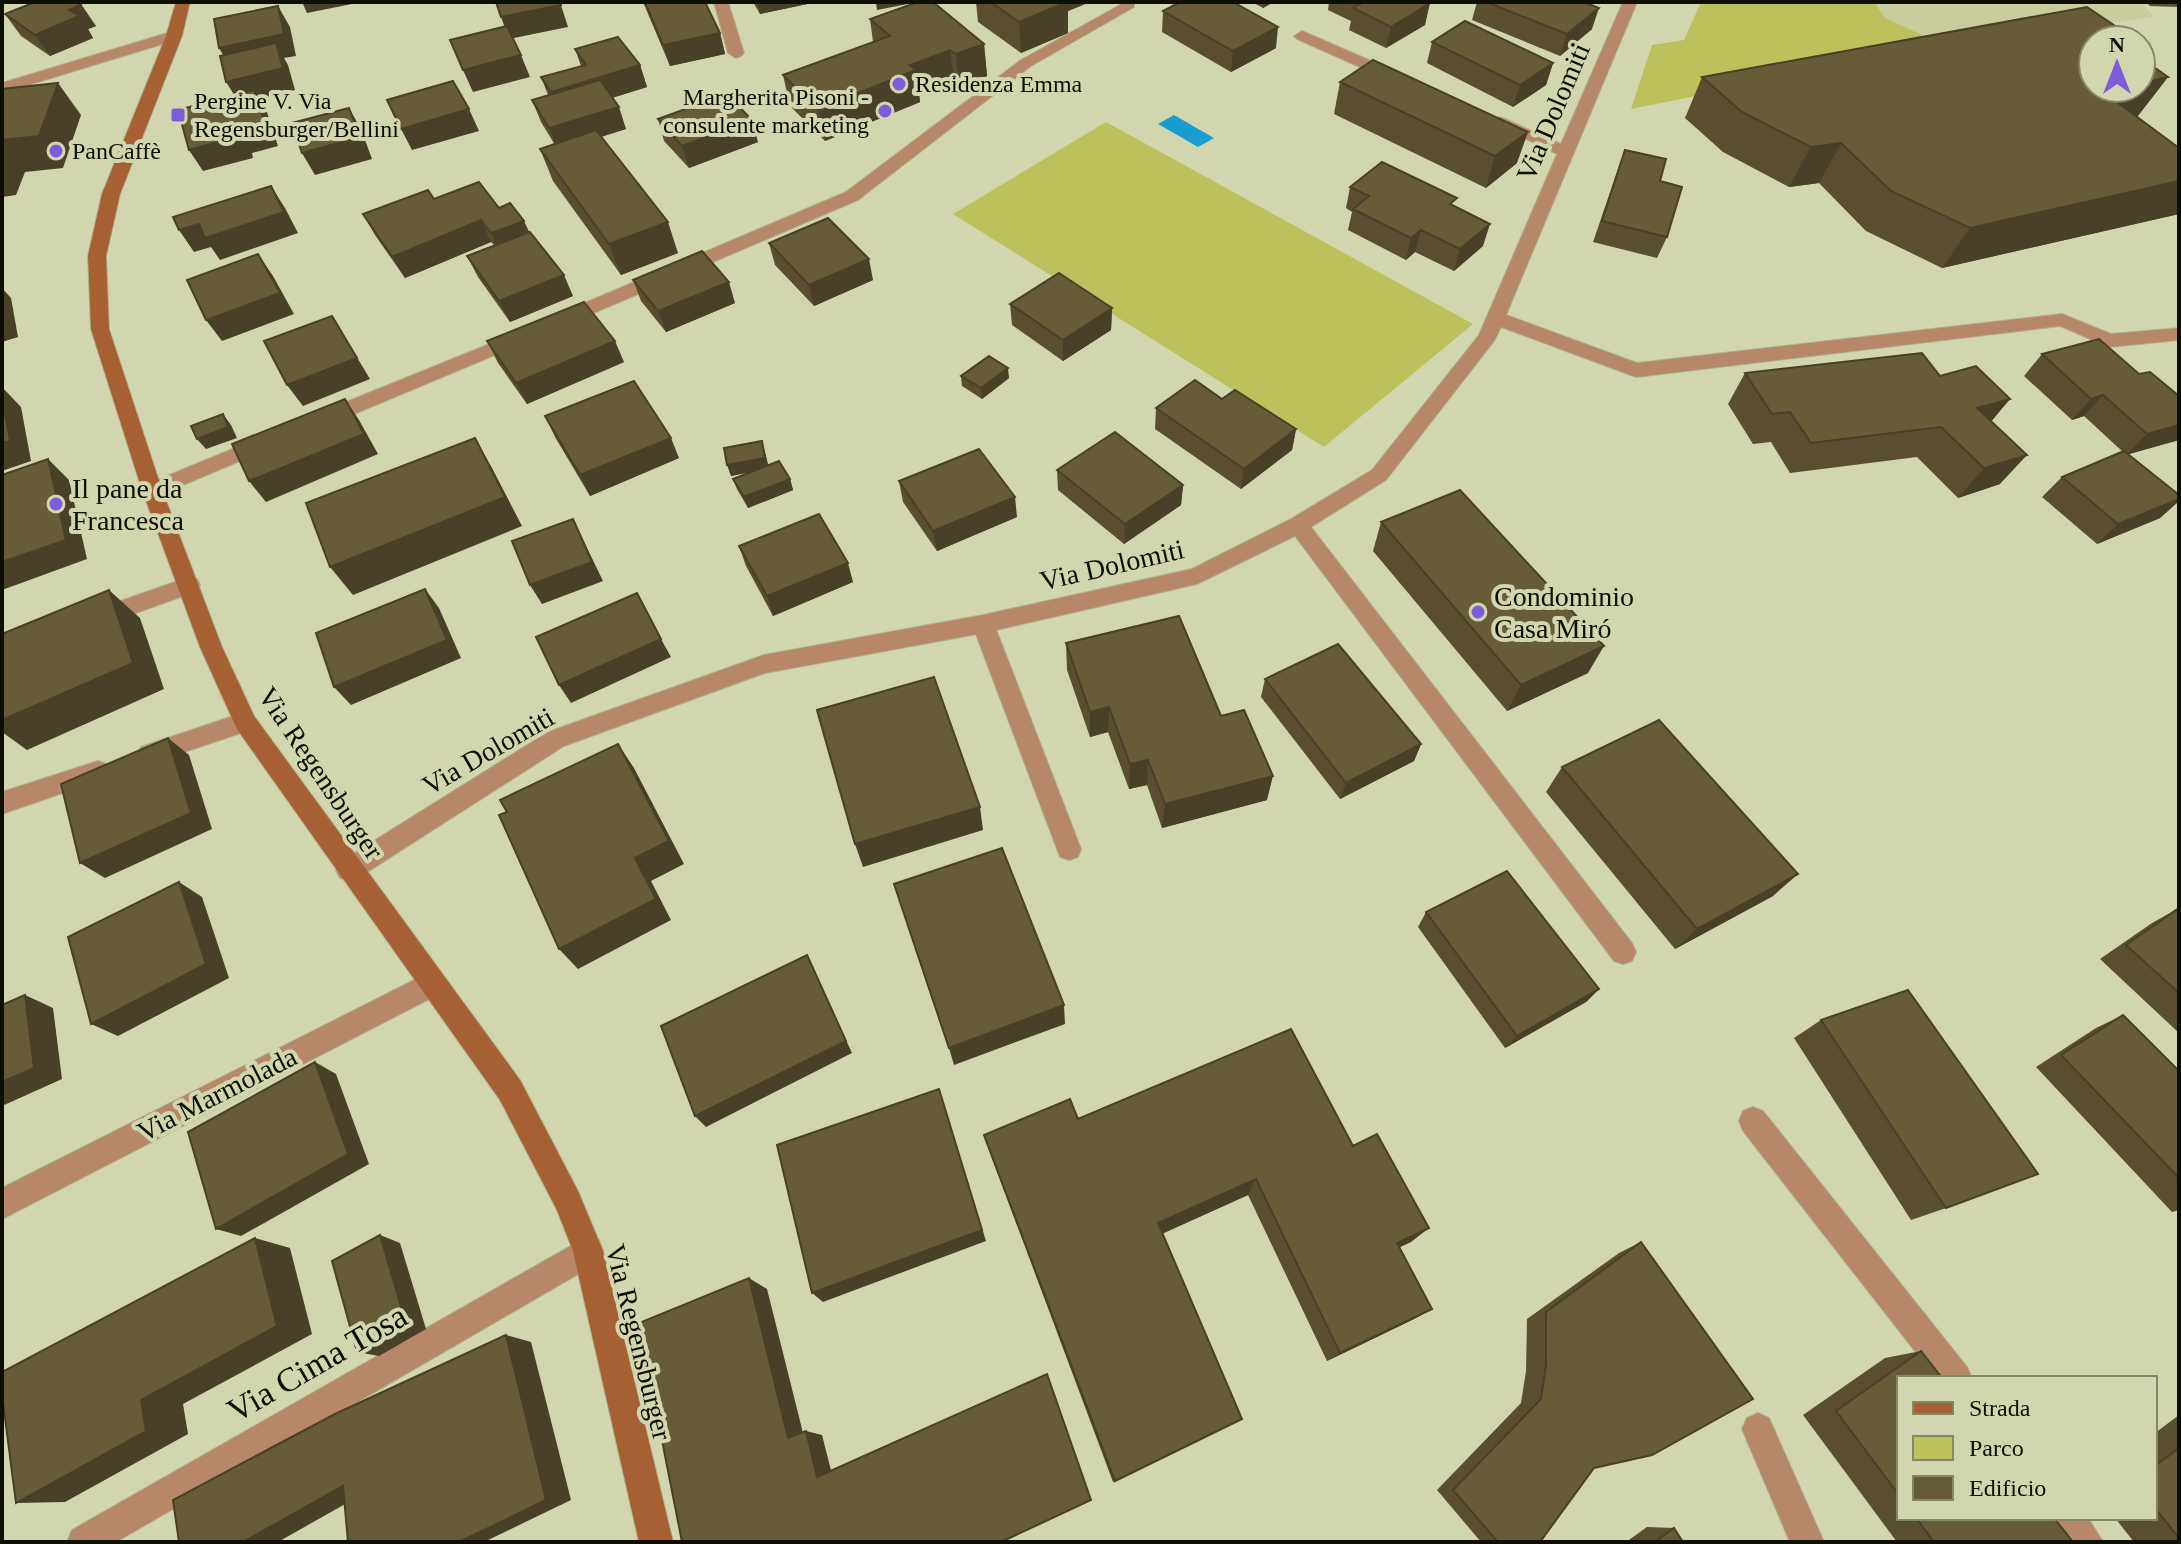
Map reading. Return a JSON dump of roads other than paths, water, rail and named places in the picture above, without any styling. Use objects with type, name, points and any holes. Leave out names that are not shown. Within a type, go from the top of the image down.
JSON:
[{"type":"main road","name":"Via Regensburger","points":[[183,2],[174,36],[111,194],[97,256],[100,329],[152,490],[211,647],[245,722],[510,1090],[568,1201],[588,1251],[656,1542]]},
{"type":"street","points":[[721,2],[736,53]]},
{"type":"street","points":[[307,426],[728,251],[852,196],[1026,63],[1127,7],[1127,2]]},
{"type":"street","name":"Via Dolomiti","points":[[349,870],[556,739],[764,664],[983,624],[1197,576],[1298,525],[1379,475],[1487,337],[1630,2]]},
{"type":"street","points":[[2,88],[174,36]]},
{"type":"street","points":[[1302,36],[1413,85]]},
{"type":"street","points":[[1483,115],[1566,152]]},
{"type":"street","points":[[1495,318],[1636,370],[2062,320],[2109,341],[2179,334]]},
{"type":"street","points":[[152,490],[278,438]]},
{"type":"street","points":[[1298,525],[1623,952]]},
{"type":"street","points":[[73,627],[189,585]]},
{"type":"street","points":[[983,624],[1069,849]]},
{"type":"street","points":[[2,803],[245,722]]},
{"type":"street","name":"Via Marmolada","points":[[2,1204],[432,984]]},
{"type":"street","points":[[1753,1121],[1954,1376]]},
{"type":"street","name":"Via Cima Tosa","points":[[84,1542],[588,1251]]},
{"type":"street","points":[[1758,1429],[1807,1542]]},
{"type":"street","points":[[2069,1520],[2086,1542]]},
{"type":"water","points":[[1174,115],[1214,138],[1198,147],[1158,124]]},
{"type":"place","name":"Residenza Emma","points":[[899,84]]},
{"type":"place","name":"Margherita Pisoni - consulente marketing","points":[[885,111]]},
{"type":"place","name":"Pergine V. Via Regensburger/Bellini","points":[[178,115]]},
{"type":"place","name":"PanCaffè","points":[[56,151]]},
{"type":"place","name":"Il pane da Francesca","points":[[56,504]]},
{"type":"place","name":"Condominio Casa Miró","points":[[1478,612]]}]
